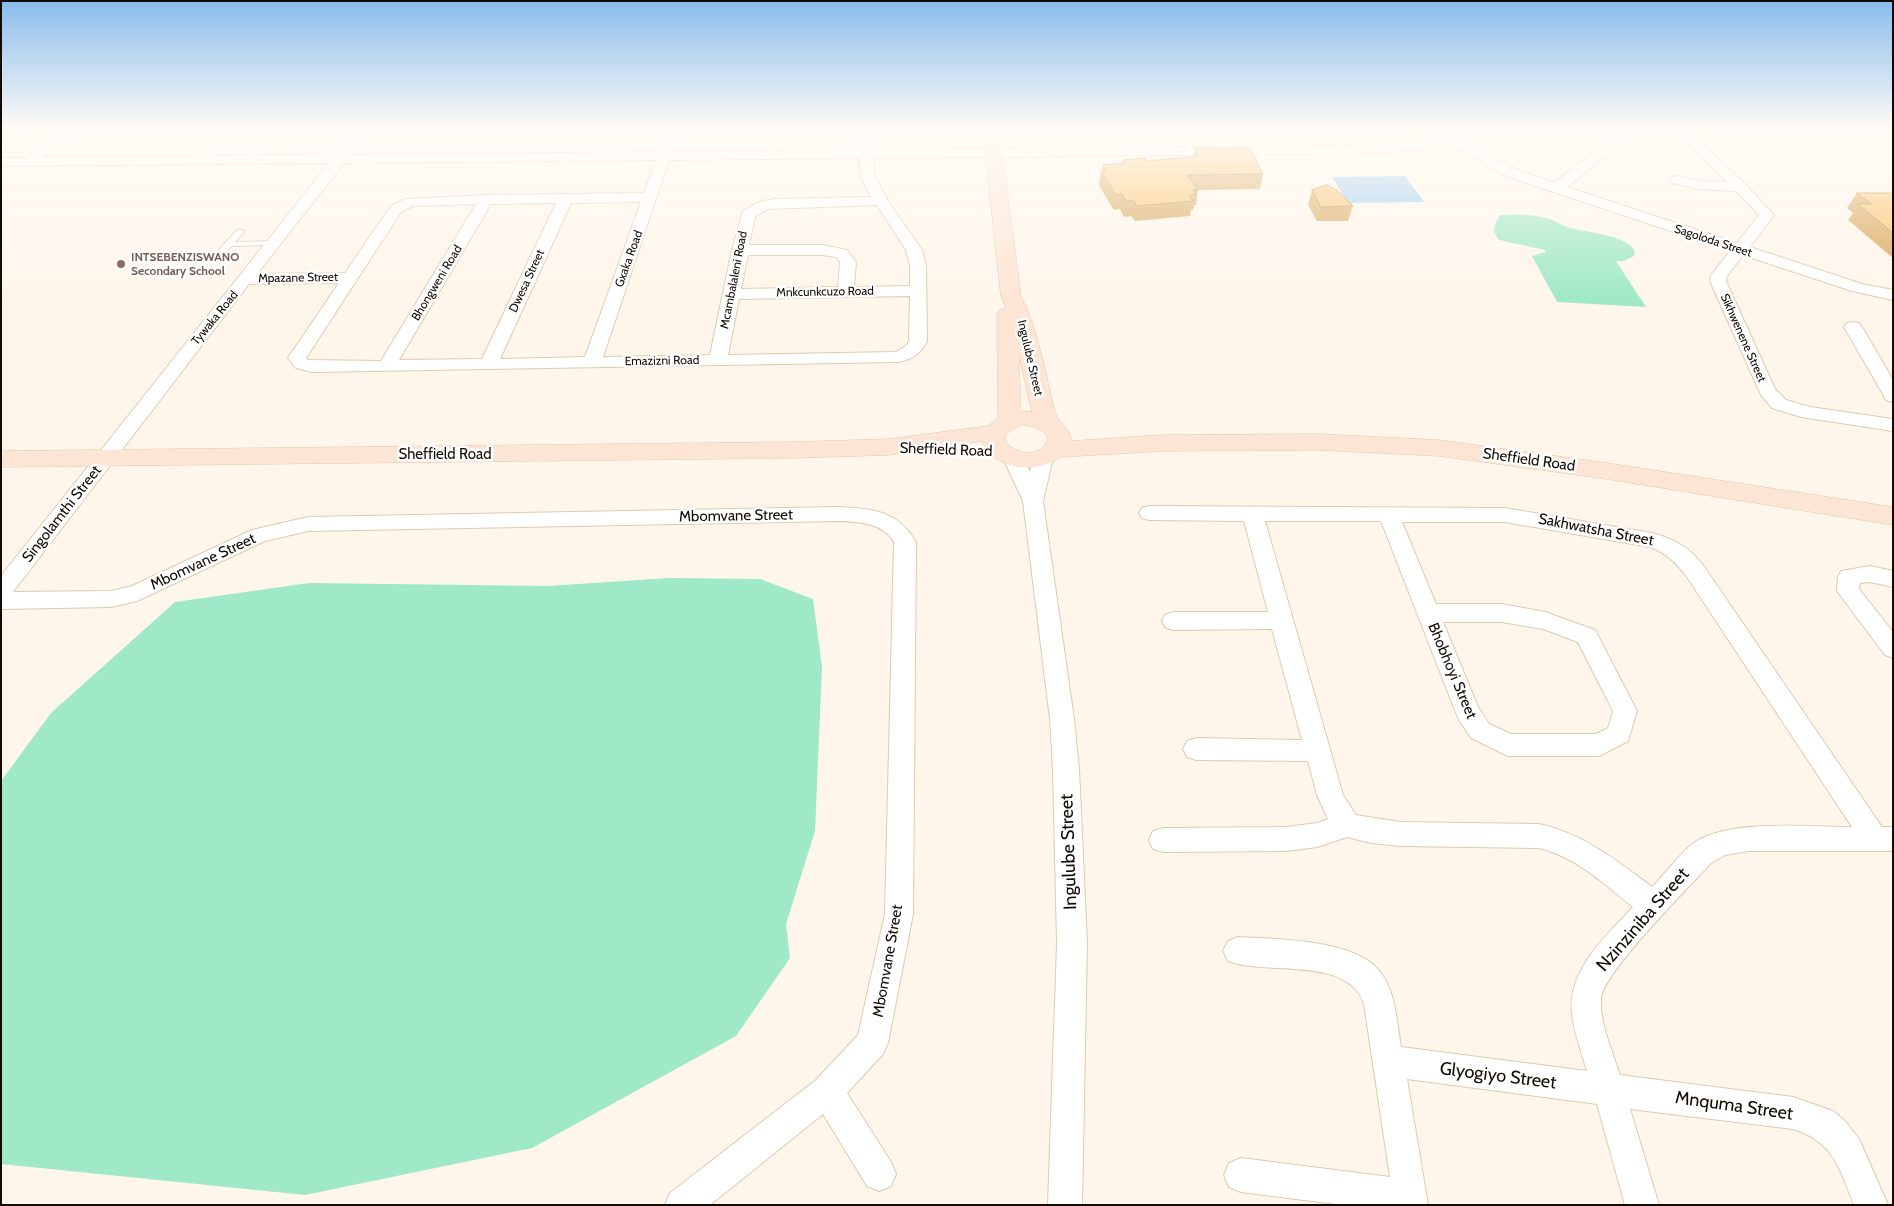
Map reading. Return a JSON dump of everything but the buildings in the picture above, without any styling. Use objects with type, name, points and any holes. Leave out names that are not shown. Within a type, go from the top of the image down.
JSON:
[{"type":"street","name":"Tywaka Road","points":[[104,459],[319,186]]},
{"type":"street","name":"Gxaka Road","points":[[592,362],[654,186]]},
{"type":"street","name":"Emazizni Road","points":[[350,278],[297,358],[302,364],[312,367],[882,358],[908,353],[915,348],[920,335],[918,266],[914,250],[873,186]]},
{"type":"street","name":"Ingulube Street","points":[[997,186],[1011,296],[1020,315],[1051,441],[1033,501]]},
{"type":"street","name":"Sagoloda Street","points":[[1551,186],[1858,288],[1893,295]]},
{"type":"street","points":[[1726,186],[1740,187],[1767,215],[1740,250]]},
{"type":"street","points":[[350,278],[396,209],[401,206],[420,201],[650,197]]},
{"type":"street","name":"Dwesa Street","points":[[489,364],[566,198]]},
{"type":"street","name":"Bhongweni Road","points":[[387,366],[487,199]]},
{"type":"street","name":"Mcambalaleni Road","points":[[718,361],[748,214],[764,205],[787,202],[881,201]]},
{"type":"street","points":[[740,250],[822,250],[841,253],[848,262],[846,292]]},
{"type":"street","name":"Sikhwenene Street","points":[[1740,250],[1719,274],[1718,281],[1767,391],[1779,404],[1808,413],[1893,425]]},
{"type":"street","name":"Mpazane Street","points":[[246,279],[350,278]]},
{"type":"street","name":"Mnkcunkcuzo Road","points":[[731,294],[918,291]]},
{"type":"street","name":"Ingulube Street","points":[[1011,296],[1007,312],[1005,441],[1033,501],[1062,718],[1069,817],[1072,943],[1064,1205]]},
{"type":"street","points":[[1853,327],[1893,396]]},
{"type":"street","points":[[1034,418],[1051,441],[1028,460],[1005,441],[1034,418]]},
{"type":"street","name":"Sheffield Road","points":[[1,459],[545,454],[890,447],[947,452],[1005,441]]},
{"type":"street","name":"Sheffield Road","points":[[1051,441],[1162,444],[1319,442],[1439,448],[1600,470],[1893,516]]},
{"type":"street","name":"Singolamthi Street","points":[[1,592],[104,459]]},
{"type":"street","name":"Sakhwatsha Street","points":[[1149,513],[1484,514],[1523,517],[1667,544],[1677,550],[1695,571],[1884,839]]},
{"type":"street","points":[[1252,513],[1334,806],[1347,825]]},
{"type":"street","name":"Bhobhoyi Street","points":[[1388,513],[1467,711],[1480,732],[1508,744],[1599,744],[1619,734],[1625,711],[1586,636],[1545,621],[1502,613],[1428,613]]},
{"type":"street","name":"Mbomvane Street","points":[[1,601],[111,598],[137,593],[260,534],[308,524],[838,514],[866,516],[891,523],[901,533],[905,542],[899,914],[872,1043],[827,1091],[682,1205]]},
{"type":"street","points":[[1893,579],[1870,574],[1849,577],[1848,591],[1893,649]]},
{"type":"street","points":[[1173,621],[1281,620]]},
{"type":"street","points":[[1196,750],[1318,751]]},
{"type":"street","points":[[1163,840],[1286,840],[1317,834],[1347,825],[1371,831],[1400,834],[1539,836],[1568,843],[1653,905]]},
{"type":"street","name":"Nzinziniba Street","points":[[1642,1205],[1587,1016],[1586,999],[1589,985],[1610,953],[1700,854],[1715,845],[1730,840],[1884,839]]},
{"type":"street","points":[[1238,951],[1329,959],[1351,967],[1367,979],[1374,990],[1379,1004],[1410,1200],[1241,1176]]},
{"type":"street","name":"Glyogiyo Street","points":[[1387,1060],[1444,1070],[1608,1090]]},
{"type":"street","name":"Mnquma Street","points":[[1608,1090],[1793,1113],[1826,1125],[1840,1140],[1849,1154],[1871,1205]]},
{"type":"street","points":[[827,1091],[879,1174]]},
{"type":"lane","points":[[215,259],[241,231]]},
{"type":"lane","points":[[230,244],[274,243]]},
{"type":"green space","points":[[1500,215],[1544,217],[1568,227],[1624,241],[1635,251],[1634,256],[1624,261],[1616,261],[1646,307],[1557,302],[1532,256],[1545,252],[1545,250],[1499,240],[1494,232],[1495,224]]},
{"type":"green space","points":[[669,578],[760,579],[813,599],[822,667],[815,831],[786,924],[790,958],[736,1036],[532,1148],[305,1195],[1,1164],[1,781],[51,713],[175,602],[309,583],[548,586]]},
{"type":"water","points":[[1338,186],[1413,186],[1424,202],[1348,203]]},
{"type":"place","name":"INTSEBENZISWANO Secondary School","points":[[121,264]]}]
